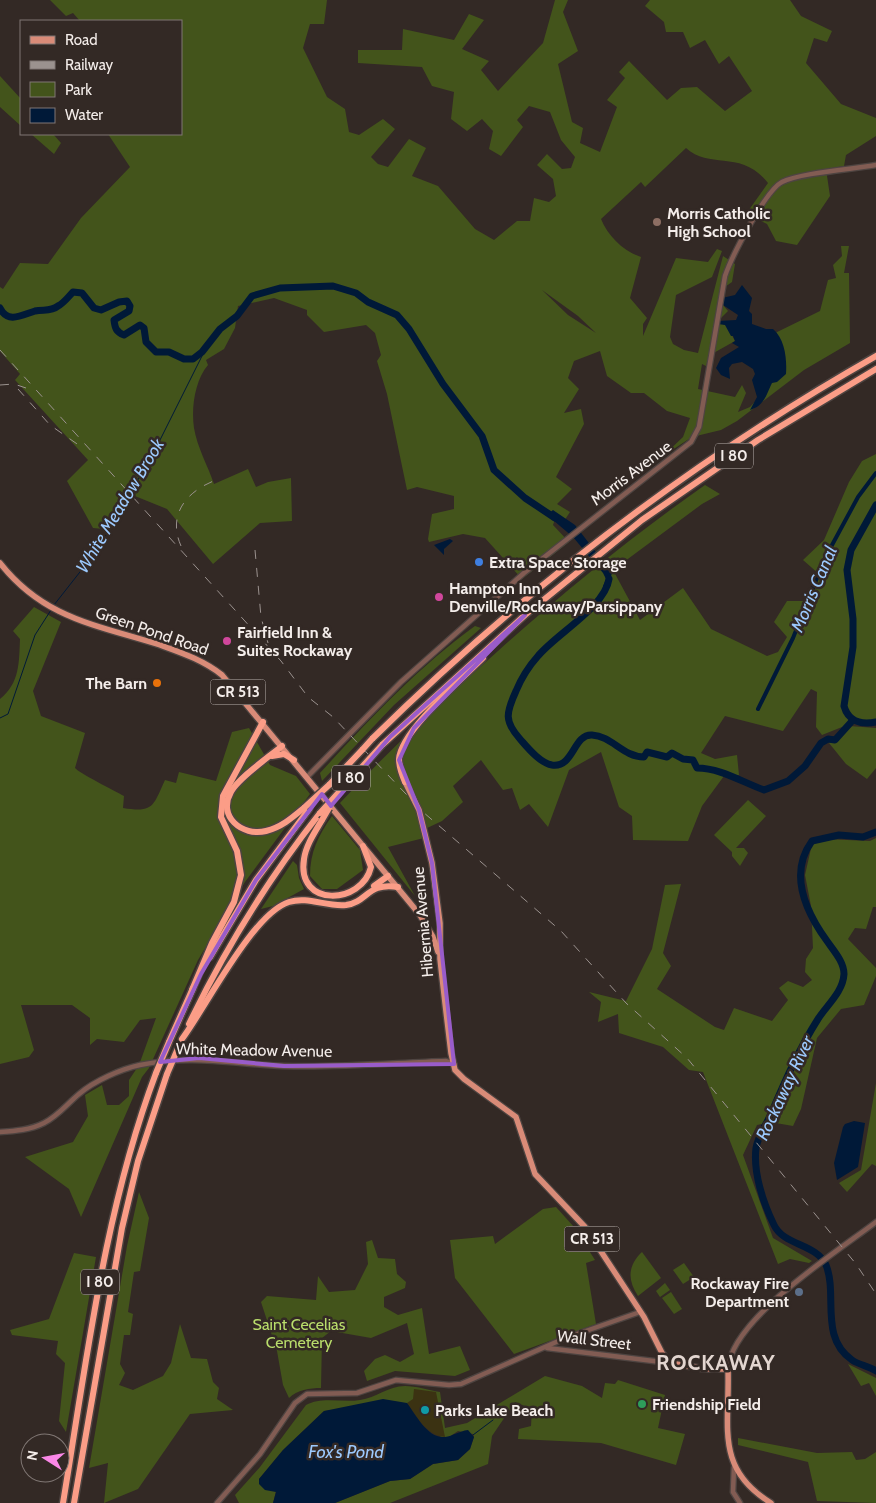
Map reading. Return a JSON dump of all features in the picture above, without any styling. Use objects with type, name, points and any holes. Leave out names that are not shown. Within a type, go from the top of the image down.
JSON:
[{"type":"highway","name":"I 80","points":[[63,1500],[114,1212],[130,1150],[156,1073],[192,990],[242,903],[307,808],[372,739],[509,615],[599,539],[664,490],[732,443],[876,356]]},
{"type":"highway","name":"I 80","points":[[75,1499],[122,1228],[141,1152],[167,1074],[208,984],[242,924],[283,862],[346,783],[382,745],[525,615],[588,562],[721,464],[778,427],[876,369]]},
{"type":"highway","points":[[405,782],[400,768],[400,754],[414,728],[525,615]]},
{"type":"highway","points":[[192,990],[204,959],[234,902],[241,875],[238,856],[222,817],[223,796],[263,722]]},
{"type":"highway","points":[[282,746],[238,782],[230,792],[227,806],[234,824],[248,831],[267,831],[307,808]]},
{"type":"highway","points":[[266,760],[280,754],[294,760]]},
{"type":"highway","points":[[321,816],[306,850],[304,860],[306,879],[315,892],[328,896],[342,895],[362,882],[371,867],[364,846]]},
{"type":"highway","points":[[182,1039],[249,937],[270,913],[285,903],[298,900],[346,905],[358,900],[388,876]]},
{"type":"highway","points":[[370,891],[382,886],[398,887]]},
{"type":"main road","name":"Green Pond Road","points":[[0,563],[20,587],[56,611],[204,662],[229,681],[398,887],[429,930],[440,959]]},
{"type":"main road","name":"Hibernia Avenue","points":[[405,782],[419,810],[432,863],[440,923],[440,959],[454,1064]]},
{"type":"main road","name":"CR 513","points":[[454,1064],[458,1075],[516,1117],[535,1174],[579,1219],[640,1312],[662,1353],[670,1363]]},
{"type":"main road","name":"Wall Street","points":[[670,1363],[705,1369],[728,1369]]},
{"type":"main road","points":[[728,1369],[728,1441],[734,1467],[748,1487],[771,1503]]},
{"type":"street","name":"Morris Avenue","points":[[307,777],[401,682],[524,572],[578,528],[685,449],[695,436],[702,407],[725,276],[730,262],[771,191],[789,179],[876,165]]},
{"type":"street","name":"White Meadow Avenue","points":[[0,1132],[26,1129],[44,1123],[60,1113],[79,1093],[115,1074],[140,1065],[199,1058],[284,1066],[446,1061],[454,1064]]},
{"type":"street","points":[[728,1369],[732,1353],[767,1306],[876,1222]]},
{"type":"street","points":[[217,1503],[260,1454],[295,1403],[310,1393],[357,1393],[396,1380],[436,1384],[461,1384],[561,1340],[640,1312]]},
{"type":"street","points":[[561,1340],[565,1350]]},
{"type":"street","name":"Wall Street","points":[[546,1348],[670,1363]]},
{"type":"street","points":[[658,1361],[662,1353]]},
{"type":"street","points":[[734,1467],[733,1492],[740,1503]]},
{"type":"highlighted area","points":[[525,615],[414,728],[399,760],[419,810],[432,863],[454,1064],[284,1066],[199,1058],[160,1062],[201,974],[256,880],[322,794],[331,806],[390,737]]},
{"type":"green space","points":[[50,0],[327,0],[324,24],[310,24],[303,48],[327,97],[345,109],[349,132],[359,135],[383,119],[395,129],[371,157],[378,164],[388,167],[409,139],[426,148],[412,176],[438,186],[475,229],[494,240],[517,221],[530,221],[534,198],[549,202],[556,196],[553,179],[537,165],[547,154],[562,169],[571,168],[575,157],[561,140],[550,112],[529,106],[517,120],[523,127],[501,156],[489,149],[493,131],[482,119],[467,131],[451,119],[454,92],[432,86],[422,67],[358,63],[358,50],[402,50],[403,29],[454,40],[469,14],[484,20],[462,49],[489,61],[481,70],[498,91],[543,43],[555,0],[568,0],[563,12],[578,51],[558,64],[572,122],[583,128],[580,143],[600,152],[617,107],[607,100],[625,78],[619,72],[629,61],[667,100],[681,88],[697,87],[725,111],[752,91],[729,56],[719,64],[705,40],[690,48],[683,32],[666,32],[664,22],[645,6],[650,0],[790,0],[801,16],[832,31],[827,42],[814,38],[806,63],[841,104],[876,118],[876,136],[846,155],[844,166],[826,169],[830,196],[797,245],[776,241],[767,224],[746,214],[768,183],[758,173],[748,166],[705,158],[686,148],[645,187],[641,182],[601,219],[608,231],[622,247],[641,257],[630,298],[647,318],[643,324],[643,336],[676,258],[708,262],[717,249],[722,251],[712,277],[676,295],[670,337],[673,344],[684,350],[698,353],[723,256],[735,264],[732,282],[722,289],[723,305],[728,311],[718,321],[727,326],[735,341],[710,355],[706,366],[702,364],[698,389],[735,397],[742,385],[746,393],[738,412],[750,407],[760,396],[771,335],[820,311],[828,280],[836,278],[833,265],[842,256],[841,246],[849,246],[844,273],[849,273],[850,343],[804,370],[737,421],[721,430],[692,437],[663,456],[683,437],[690,418],[667,411],[644,393],[631,393],[607,376],[600,351],[574,361],[568,378],[579,389],[564,413],[581,409],[584,424],[556,477],[572,489],[557,504],[570,512],[564,521],[556,516],[553,525],[569,542],[522,579],[485,538],[463,534],[429,542],[432,514],[454,509],[454,496],[417,487],[407,490],[387,394],[377,361],[381,355],[375,333],[366,325],[324,332],[307,315],[307,310],[274,298],[238,306],[235,328],[224,349],[206,360],[208,365],[197,386],[193,412],[195,435],[214,484],[248,469],[256,487],[268,482],[291,478],[292,521],[260,523],[213,564],[167,509],[125,492],[104,529],[93,528],[67,481],[88,460],[15,380],[20,374],[0,351],[0,287],[3,289],[20,263],[48,264],[81,218],[130,167],[109,135],[182,135],[182,20],[79,20],[73,13],[66,16]],"holes":[[[542,290],[578,316],[596,333],[568,315]]]},
{"type":"green space","points":[[0,76],[20,98],[20,125],[0,107]]},
{"type":"green space","points":[[32,135],[54,135],[61,143],[54,154]]},
{"type":"green space","points":[[876,454],[876,719],[842,727],[822,735],[816,727],[817,692],[811,689],[783,731],[725,716],[701,753],[715,759],[737,755],[739,775],[724,776],[702,806],[688,841],[633,840],[632,816],[619,807],[601,752],[569,770],[548,827],[529,804],[520,810],[512,788],[503,790],[481,760],[453,786],[463,802],[442,821],[425,829],[428,837],[388,847],[415,896],[340,803],[417,725],[523,629],[625,544],[705,485],[720,494],[702,504],[613,570],[640,620],[683,588],[711,629],[767,656],[778,652],[787,637],[774,622],[787,601],[805,601],[819,574],[803,560],[824,540],[849,482],[862,461]]},
{"type":"green space","points":[[34,607],[61,622],[33,691],[41,716],[85,733],[75,768],[124,796],[123,808],[141,809],[151,806],[155,802],[165,780],[176,783],[179,772],[216,781],[232,732],[249,728],[270,765],[296,776],[310,794],[245,882],[198,960],[149,1068],[142,1077],[81,1217],[69,1189],[25,1157],[73,1142],[88,1116],[85,1095],[102,1085],[107,1105],[119,1105],[129,1096],[129,1080],[139,1065],[156,1018],[140,1020],[124,1042],[97,1039],[90,1045],[90,1018],[72,1005],[21,1005],[34,1050],[29,1057],[0,1064],[0,699],[7,693],[17,672],[20,639],[13,631]]},
{"type":"green space","points":[[475,626],[481,628],[394,705],[322,781],[320,773],[375,715],[433,659]]},
{"type":"green space","points":[[849,726],[876,728],[876,768],[867,779],[846,764],[829,743]]},
{"type":"green space","points":[[748,800],[766,816],[736,848],[744,848],[748,853],[740,866],[732,856],[732,852],[714,835]]},
{"type":"green space","points":[[332,816],[360,850],[363,870],[337,889],[322,889],[310,876],[311,859],[319,837]]},
{"type":"green space","points":[[876,838],[876,907],[873,907],[866,929],[855,928],[848,939],[876,968],[876,976],[864,1005],[841,1009],[817,1038],[801,1109],[793,1126],[770,1122],[757,1125],[743,1155],[773,1238],[812,1261],[809,1263],[790,1259],[778,1264],[703,1072],[689,1070],[663,1047],[619,1033],[618,1014],[598,1022],[601,1002],[589,992],[626,1001],[652,949],[665,885],[681,884],[663,953],[671,966],[657,989],[715,1027],[724,1030],[734,1008],[772,1021],[788,1000],[779,988],[788,981],[803,987],[812,980],[805,972],[806,959],[813,948],[811,906],[805,875],[812,844],[824,839],[870,841]]},
{"type":"green space","points":[[293,861],[297,865],[299,878],[304,889],[273,906],[261,909]]},
{"type":"green space","points":[[876,1083],[876,1166],[872,1164],[847,1192],[839,1183],[861,1170]]},
{"type":"green space","points":[[139,1192],[149,1218],[140,1271],[134,1272],[128,1312],[133,1314],[130,1335],[124,1335],[120,1364],[125,1373],[119,1385],[133,1390],[163,1376],[171,1363],[180,1324],[191,1358],[207,1359],[213,1382],[219,1388],[217,1399],[233,1410],[190,1414],[138,1489],[104,1503],[108,1463],[89,1468],[127,1246]]},
{"type":"green space","points":[[556,1207],[574,1227],[595,1260],[586,1263],[596,1324],[514,1354],[455,1278],[450,1240],[493,1236],[495,1244],[543,1209]]},
{"type":"green space","name":"Saint Cecelias Cemetery","points":[[372,1240],[378,1258],[395,1259],[397,1274],[406,1282],[405,1288],[384,1297],[384,1307],[398,1315],[422,1308],[429,1354],[460,1346],[470,1370],[455,1376],[395,1371],[367,1381],[364,1371],[375,1359],[385,1355],[400,1362],[414,1354],[407,1323],[371,1338],[331,1331],[322,1338],[321,1388],[304,1390],[289,1398],[283,1385],[277,1351],[261,1302],[267,1296],[316,1300],[318,1276],[329,1292],[355,1290],[368,1264],[366,1242]]},
{"type":"green space","points":[[642,1252],[661,1278],[638,1296],[632,1284],[631,1273],[634,1262]]},
{"type":"green space","points":[[74,1253],[96,1257],[66,1432],[59,1421],[65,1363],[56,1354],[58,1341],[12,1335],[10,1330],[49,1319]]},
{"type":"green space","points":[[684,1263],[694,1277],[683,1284],[673,1270]]},
{"type":"green space","points":[[665,1283],[670,1290],[660,1297],[656,1291]]},
{"type":"green space","points":[[671,1292],[682,1309],[674,1314],[662,1298]]},
{"type":"green space","points":[[848,1364],[876,1378],[876,1396],[869,1383],[861,1386]]},
{"type":"green space","points":[[545,1376],[582,1386],[602,1398],[605,1383],[615,1384],[618,1380],[665,1395],[658,1428],[685,1434],[676,1465],[601,1443],[518,1439],[519,1429],[531,1426],[532,1409],[515,1402],[492,1436],[488,1464],[390,1503],[335,1503],[390,1481],[410,1479],[433,1464],[458,1460],[470,1449],[474,1437],[473,1434],[458,1431],[449,1437],[442,1438],[407,1403],[324,1411],[283,1450],[259,1479],[272,1491],[276,1491],[273,1503],[239,1503],[235,1495],[260,1467],[306,1405],[312,1402],[360,1400],[399,1387],[418,1387],[440,1392],[445,1428],[467,1423]]},
{"type":"green space","points":[[738,1438],[817,1453],[852,1452],[856,1460],[865,1459],[876,1452],[876,1503],[817,1501],[808,1462],[738,1445]]},
{"type":"sand","name":"Parks Lake Beach","points":[[414,1389],[436,1392],[445,1437],[439,1436],[428,1429],[407,1403],[413,1399]]},
{"type":"water","points":[[742,285],[752,298],[749,311],[752,314],[752,324],[766,329],[773,329],[777,333],[783,344],[786,362],[786,374],[777,382],[772,383],[762,402],[750,410],[757,397],[752,380],[755,374],[753,369],[742,362],[732,364],[729,368],[730,379],[721,375],[716,368],[721,358],[739,347],[732,343],[735,341],[725,325],[718,324],[718,321],[736,320],[738,315],[723,305],[722,298],[735,295]]},
{"type":"water","points":[[553,510],[575,525],[612,573],[608,587],[603,586],[606,579],[603,573],[573,537],[547,515]]},
{"type":"water","points":[[450,539],[453,541],[444,549],[444,555],[434,545]]},
{"type":"water","points":[[854,1121],[865,1123],[858,1167],[837,1180],[834,1163],[843,1127],[845,1124]]},
{"type":"water","name":"Fox's Pond","points":[[383,1399],[407,1403],[423,1425],[439,1437],[468,1430],[474,1437],[470,1449],[458,1460],[433,1464],[410,1479],[390,1481],[335,1503],[273,1503],[276,1492],[265,1490],[259,1484],[259,1479],[283,1450],[324,1411]]},
{"type":"waterway","points":[[0,308],[3,313],[11,317],[35,311],[50,310],[62,303],[73,292],[82,293],[94,308],[101,310],[119,302],[127,301],[130,306],[129,311],[114,320],[115,327],[119,333],[124,335],[140,325],[144,328],[146,342],[156,352],[169,352],[184,359],[193,359],[202,352],[220,329],[237,316],[252,296],[280,288],[333,286],[356,293],[368,302],[397,315],[409,329],[443,384],[482,436],[494,470],[525,498],[555,518]]},
{"type":"waterway","name":"White Meadow Brook","points":[[54,605],[98,549],[154,452],[209,342]]},
{"type":"waterway","name":"Morris Canal","points":[[758,709],[793,638],[825,558],[858,497],[876,473]]},
{"type":"waterway","name":"Rockaway River","points":[[876,505],[851,550],[847,570],[853,619],[853,647],[844,706],[849,715],[856,721],[865,723],[876,722]]},
{"type":"waterway","points":[[609,579],[606,589],[590,610],[546,648],[528,668],[510,705],[508,716],[511,727],[534,755],[548,764],[559,765],[569,757],[581,740],[586,736],[592,735],[606,739],[630,754],[637,756],[644,757],[647,752],[667,757],[672,753],[683,759],[693,760],[697,768],[714,770],[764,790],[788,781],[805,766],[821,743],[828,739],[835,740],[853,720]]},
{"type":"waterway","name":"White Meadow Brook","points":[[0,718],[8,714],[35,635],[51,610]]},
{"type":"waterway","name":"Rockaway River","points":[[876,832],[863,837],[839,835],[812,841],[805,854],[801,866],[803,893],[812,918],[840,961],[844,970],[843,981],[838,992],[811,1030],[798,1054],[758,1139],[755,1157],[757,1177],[766,1207],[774,1225],[785,1237],[815,1252],[826,1265],[829,1277],[832,1328],[842,1351],[852,1360],[876,1371]]},
{"type":"waterway","points":[[473,1435],[493,1420]]},
{"type":"railway","points":[[0,350],[281,661],[308,697],[333,717],[423,812],[561,931],[626,1003],[687,1058],[856,1264],[876,1294]]},
{"type":"railway","points":[[0,385],[14,384],[26,388]]},
{"type":"railway","points":[[18,389],[50,425],[80,446]]},
{"type":"railway","points":[[181,546],[176,524],[182,505],[196,490],[216,480]]},
{"type":"railway","points":[[255,550],[261,617],[268,643]]},
{"type":"place","name":"Morris Catholic High School","points":[[657,222]]},
{"type":"place","name":"Extra Space Storage","points":[[479,562]]},
{"type":"place","name":"Hampton Inn Denville/Rockaway/Parsippany","points":[[439,597]]},
{"type":"place","name":"Fairfield Inn & Suites Rockaway","points":[[227,641]]},
{"type":"place","name":"The Barn","points":[[157,683]]},
{"type":"place","name":"Rockaway Fire Department","points":[[799,1292]]},
{"type":"place","name":"Friendship Field","points":[[642,1404]]},
{"type":"place","name":"Parks Lake Beach","points":[[425,1410]]},
{"type":"district","name":"ROCKAWAY","points":[[716,1362]]}]
